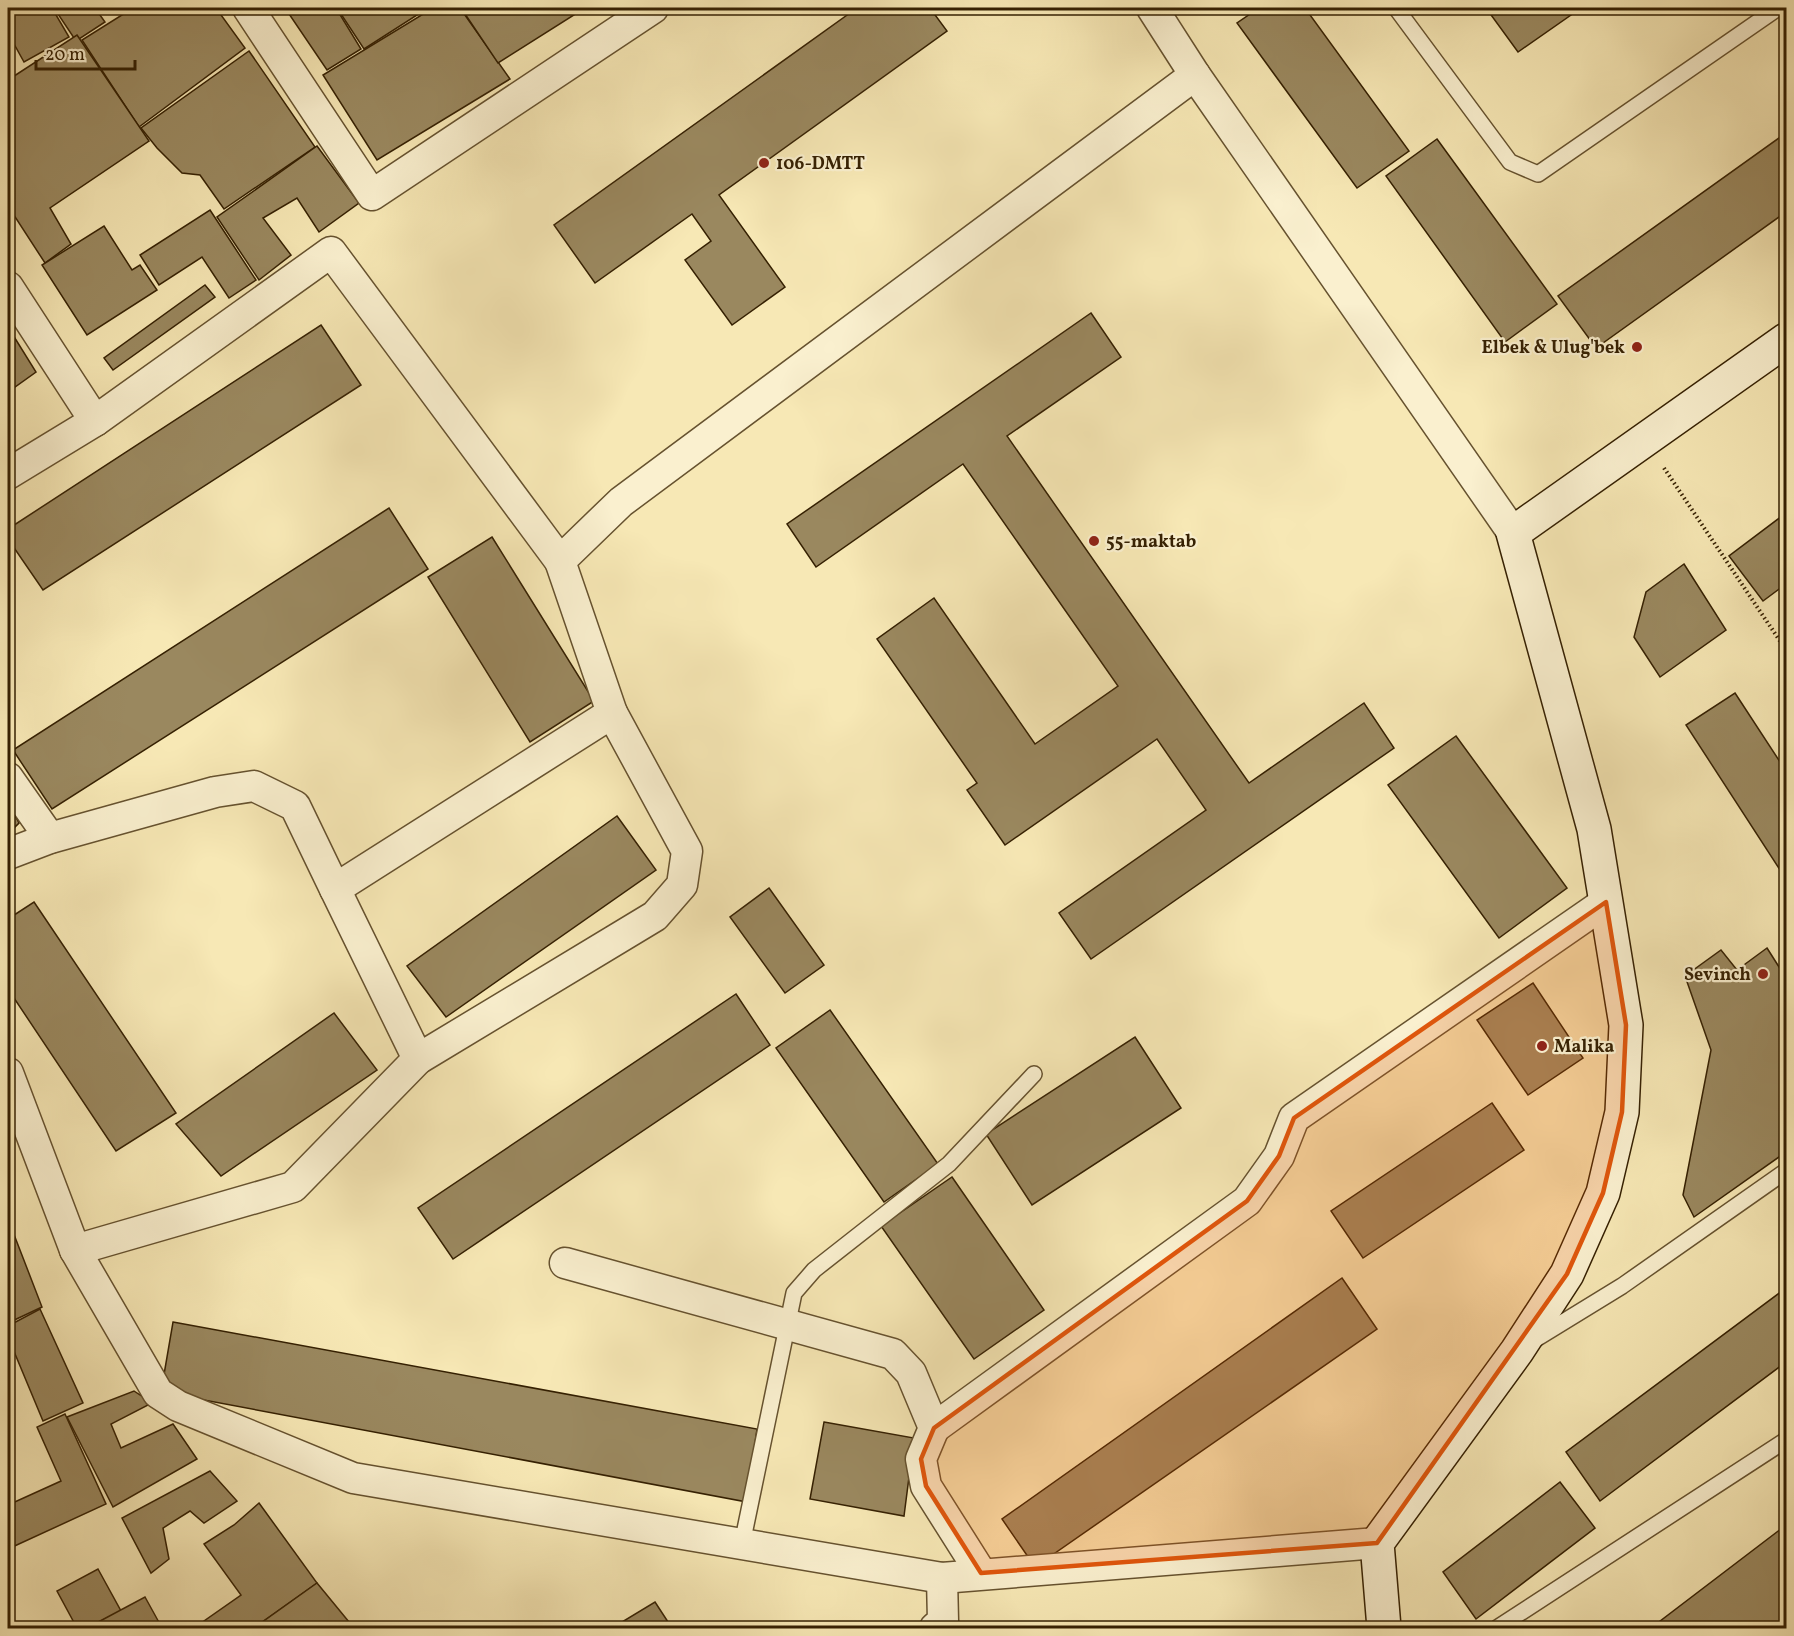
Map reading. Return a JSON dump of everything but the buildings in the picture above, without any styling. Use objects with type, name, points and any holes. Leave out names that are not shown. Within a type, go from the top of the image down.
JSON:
[{"type":"street","points":[[248,8],[372,195],[651,8]]},
{"type":"street","points":[[1152,8],[1195,75],[1513,532],[1594,829],[1626,1025],[1622,1112],[1603,1193],[1567,1274],[1516,1351],[1377,1543],[1384,1629]]},
{"type":"street","points":[[560,561],[621,502],[1195,75]]},
{"type":"street","points":[[8,474],[95,421],[331,252],[560,561],[612,713],[687,852],[682,885],[655,916],[418,1059],[293,1188],[75,1250]]},
{"type":"street","points":[[8,286],[95,421]]},
{"type":"street","points":[[1513,532],[1786,340]]},
{"type":"street","points":[[335,889],[612,713]]},
{"type":"street","points":[[8,778],[50,838]]},
{"type":"street","points":[[8,854],[50,838],[215,792],[254,786],[295,806],[418,1059]]},
{"type":"street","points":[[981,1573],[926,1486],[921,1459],[933,1428],[1247,1201],[1279,1156],[1294,1118],[1606,902]]},
{"type":"street","points":[[8,1073],[75,1250],[158,1393],[178,1406],[353,1478],[942,1578],[981,1573],[1377,1543]]},
{"type":"street","points":[[565,1263],[893,1354],[911,1373],[933,1428]]},
{"type":"street","points":[[935,1629],[943,1621],[942,1578]]},
{"type":"lane","points":[[1396,8],[1510,162],[1538,174],[1778,8]]},
{"type":"lane","points":[[742,1544],[794,1293],[814,1270],[949,1164],[1034,1074]]},
{"type":"lane","points":[[1516,1351],[1622,1286],[1786,1171]]},
{"type":"lane","points":[[1497,1629],[1786,1440]]},
{"type":"path","points":[[1645,440],[1786,650]]},
{"type":"highlighted area","points":[[1606,902],[1626,1025],[1622,1112],[1603,1193],[1567,1274],[1377,1543],[981,1573],[926,1486],[921,1459],[934,1428],[1247,1201],[1279,1156],[1294,1118]]},
{"type":"place","name":"106-DMTT","points":[[764,163]]},
{"type":"place","name":"Elbek & Ulug'bek","points":[[1637,347]]},
{"type":"place","name":"55-maktab","points":[[1094,541]]},
{"type":"place","name":"Sevinch","points":[[1763,974]]},
{"type":"place","name":"Malika","points":[[1542,1046]]}]
